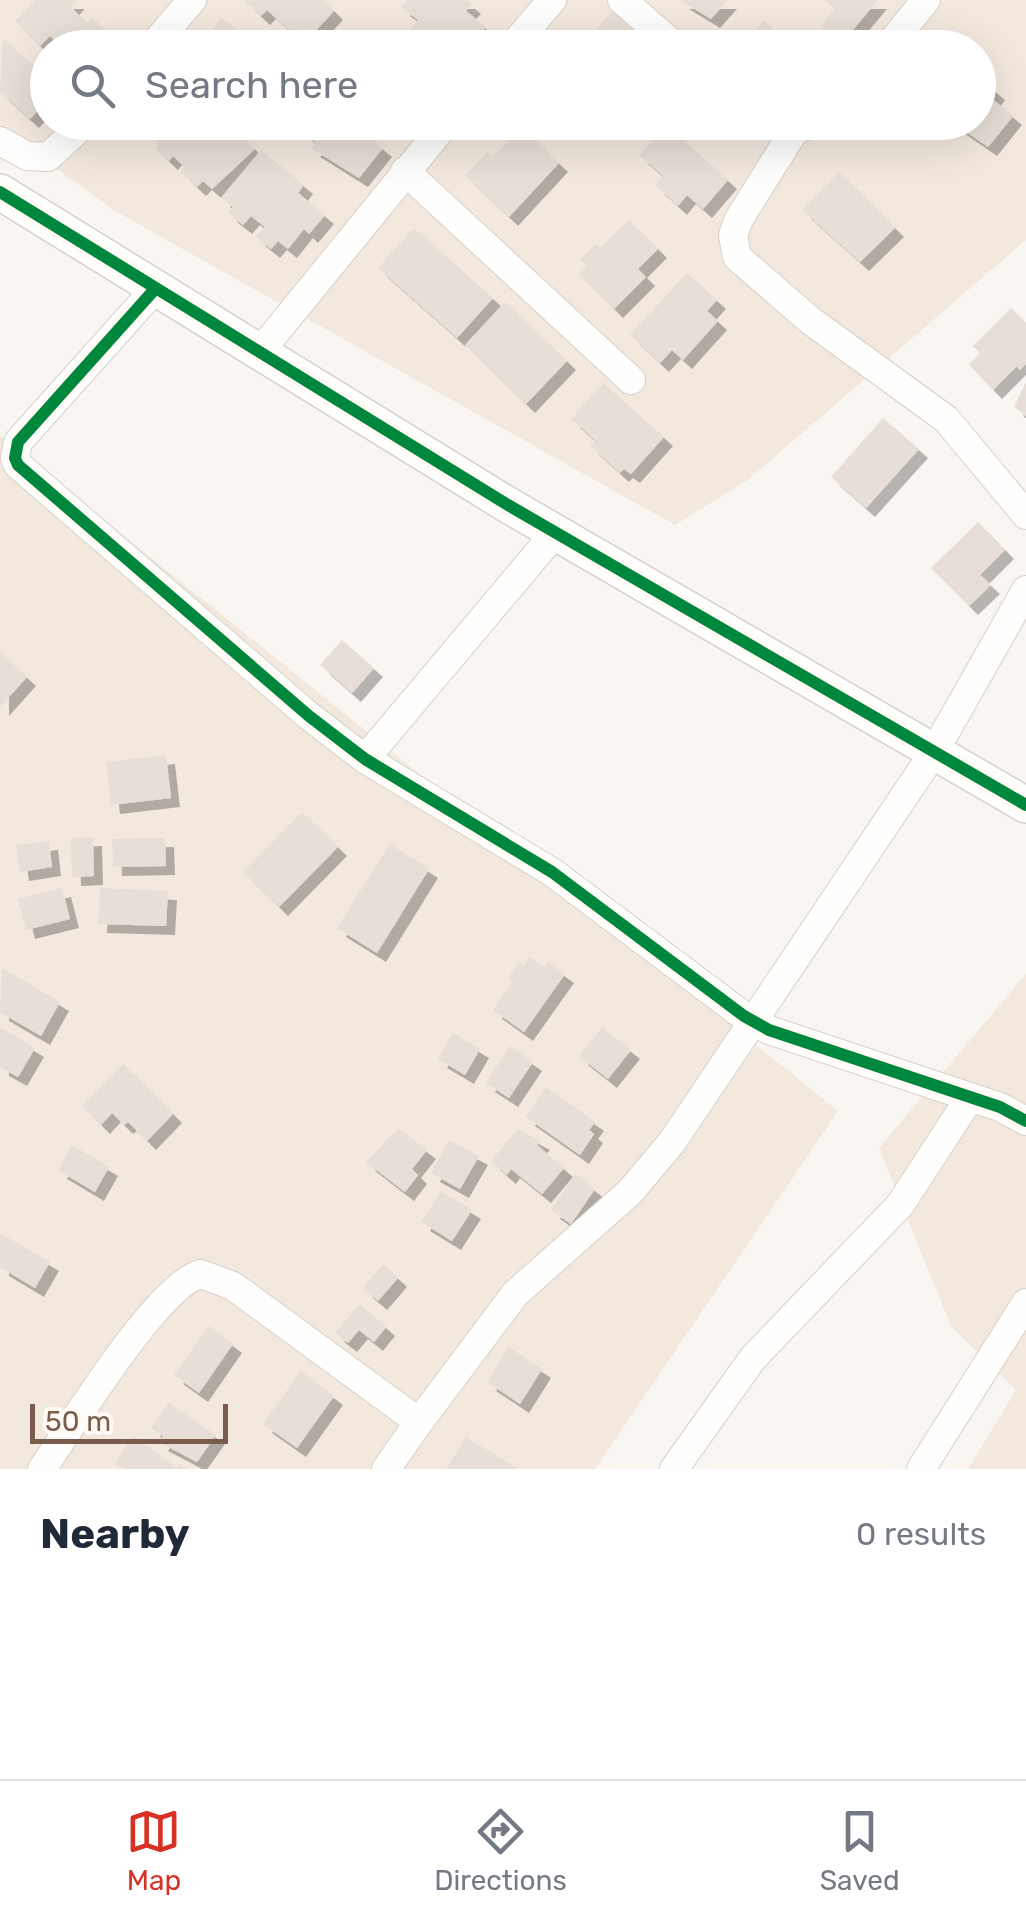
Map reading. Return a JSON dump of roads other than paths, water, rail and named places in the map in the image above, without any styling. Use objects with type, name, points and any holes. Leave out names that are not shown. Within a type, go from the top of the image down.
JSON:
[{"type":"street","points":[[166,30],[192,0]]},
{"type":"street","points":[[526,30],[552,0]]},
{"type":"street","points":[[622,0],[656,30]]},
{"type":"street","points":[[901,30],[926,0]]},
{"type":"street","points":[[0,141],[27,156],[48,156],[66,140]]},
{"type":"street","points":[[258,354],[431,140]]},
{"type":"street","points":[[784,140],[739,219],[733,235],[737,257],[811,320],[946,420],[1026,515]]},
{"type":"street","points":[[405,171],[631,380]]},
{"type":"street","points":[[0,192],[555,534],[1026,805]]},
{"type":"street","points":[[155,290],[26,432],[14,458],[309,716],[365,759],[552,872],[755,1023],[1026,1121]]},
{"type":"street","points":[[365,759],[555,534]]},
{"type":"street","points":[[386,1469],[515,1294],[649,1171],[755,1023],[934,752],[1026,590]]},
{"type":"street","points":[[674,1469],[753,1358],[900,1205],[969,1098]]},
{"type":"street","points":[[42,1469],[148,1320],[177,1285],[201,1274],[233,1286],[419,1422]]},
{"type":"street","points":[[921,1469],[1026,1303]]}]
